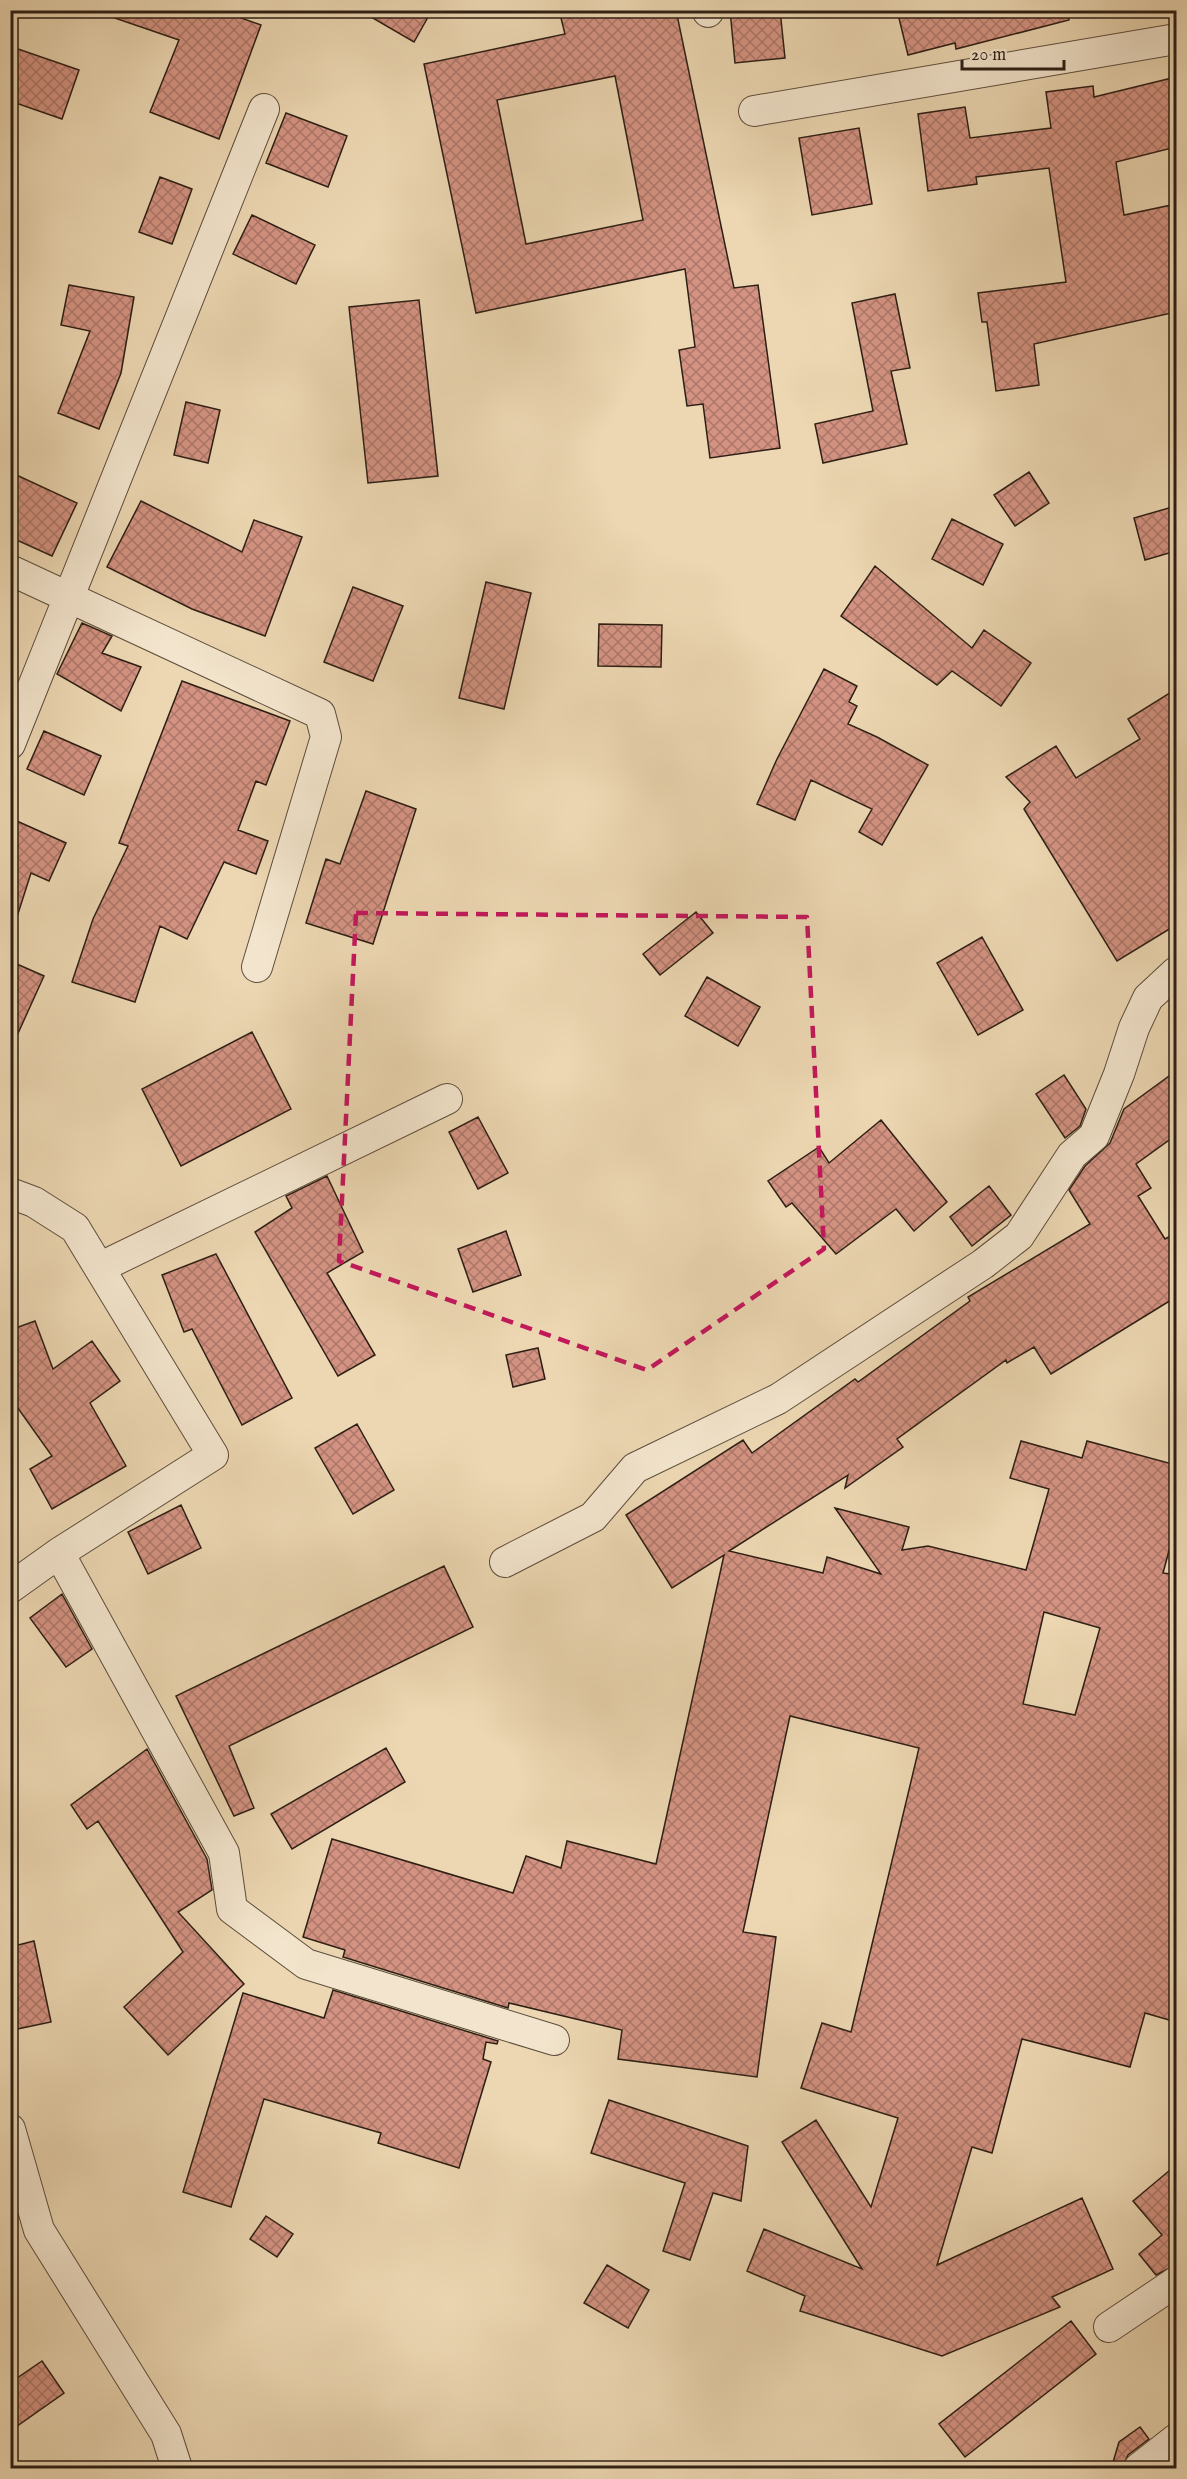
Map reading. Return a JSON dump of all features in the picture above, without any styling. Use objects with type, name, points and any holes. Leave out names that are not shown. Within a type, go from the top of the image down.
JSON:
[{"type":"street","points":[[754,111],[1176,39]]},
{"type":"street","points":[[10,744],[264,109]]},
{"type":"street","points":[[10,570],[320,714],[326,737],[257,967]]},
{"type":"street","points":[[505,1562],[593,1517],[635,1467],[778,1398],[983,1264],[1019,1236],[1072,1155],[1094,1136],[1119,1074],[1134,1028],[1148,998],[1176,972]]},
{"type":"street","points":[[101,1267],[447,1099]]},
{"type":"street","points":[[10,1193],[34,1202],[75,1228],[101,1267],[213,1455],[10,1587]]},
{"type":"street","points":[[59,1553],[224,1853],[232,1909],[306,1964],[554,2040]]},
{"type":"street","points":[[10,2129],[39,2230],[166,2434],[177,2469]]},
{"type":"street","points":[[1109,2327],[1176,2282]]},
{"type":"street","points":[[1139,2469],[1176,2439]]},
{"type":"highlighted area","points":[[356,913],[807,917],[824,1249],[647,1370],[339,1261]]},
{"type":"building","points":[[107,10],[219,10],[261,25],[219,139],[150,112],[179,40],[106,15]]},
{"type":"building","points":[[359,10],[432,10],[414,42]]},
{"type":"building","points":[[559,10],[676,10],[734,288],[758,285],[780,448],[710,458],[703,404],[687,406],[679,350],[695,347],[685,269],[476,313],[424,64],[565,34]],"holes":[[[615,76],[643,220],[526,244],[497,100]]]},
{"type":"building","points":[[730,10],[780,10],[785,58],[735,63]]},
{"type":"building","points":[[897,10],[1068,10],[1069,20],[956,49],[955,43],[908,55]]},
{"type":"building","points":[[18,49],[79,70],[62,119],[10,101],[10,72]]},
{"type":"building","points":[[1176,77],[1176,147],[1116,162],[1124,215],[1176,204],[1176,312],[1034,344],[1039,385],[996,391],[987,322],[982,322],[978,293],[1066,282],[1049,168],[976,177],[977,184],[928,191],[918,114],[965,107],[970,138],[1051,128],[1046,92],[1093,86],[1094,97]]},
{"type":"building","points":[[286,113],[347,136],[328,187],[266,163]]},
{"type":"building","points":[[859,128],[872,204],[812,215],[799,138]]},
{"type":"building","points":[[160,177],[192,189],[172,244],[139,232]]},
{"type":"building","points":[[252,215],[315,245],[296,284],[233,254]]},
{"type":"building","points":[[69,285],[134,297],[121,373],[99,429],[58,413],[90,331],[61,325]]},
{"type":"building","points":[[895,294],[910,368],[891,371],[907,444],[823,463],[815,424],[873,411],[852,303]]},
{"type":"building","points":[[419,300],[438,476],[368,483],[349,307]]},
{"type":"building","points":[[186,402],[220,410],[208,463],[174,455]]},
{"type":"building","points":[[10,472],[77,503],[52,556],[10,537]]},
{"type":"building","points":[[1029,472],[1049,503],[1015,526],[994,495]]},
{"type":"building","points":[[141,501],[242,552],[254,520],[302,537],[265,636],[192,609],[107,567]]},
{"type":"building","points":[[1176,506],[1176,551],[1145,560],[1134,518]]},
{"type":"building","points":[[952,519],[1003,544],[983,585],[932,559]]},
{"type":"building","points":[[875,566],[972,648],[984,630],[1031,663],[1001,706],[952,671],[937,685],[841,616]]},
{"type":"building","points":[[486,582],[531,593],[504,709],[459,698]]},
{"type":"building","points":[[353,587],[403,606],[373,681],[324,662]]},
{"type":"building","points":[[82,623],[112,636],[102,653],[141,667],[121,711],[57,674]]},
{"type":"building","points":[[599,624],[662,625],[661,667],[598,666]]},
{"type":"building","points":[[824,669],[857,686],[849,702],[857,706],[848,724],[928,765],[882,845],[859,832],[872,809],[811,780],[795,820],[757,804],[777,759]]},
{"type":"building","points":[[182,681],[290,721],[266,785],[256,781],[238,830],[268,841],[256,874],[224,862],[187,939],[160,926],[135,1002],[72,982],[93,919],[128,846],[119,843]]},
{"type":"building","points":[[1176,689],[1176,925],[1117,961],[1024,809],[1030,802],[1006,777],[1056,746],[1076,778],[1140,739],[1128,719]]},
{"type":"building","points":[[44,731],[101,756],[84,795],[27,769]]},
{"type":"building","points":[[366,791],[416,809],[373,944],[306,923],[326,859],[340,864]]},
{"type":"building","points":[[10,818],[66,843],[49,881],[31,873],[16,920],[10,919]]},
{"type":"building","points":[[696,912],[713,933],[660,975],[643,954]]},
{"type":"building","points":[[982,937],[1023,1010],[978,1035],[937,963]]},
{"type":"building","points":[[10,961],[44,976],[10,1051]]},
{"type":"building","points":[[707,977],[760,1007],[738,1046],[685,1016]]},
{"type":"building","points":[[252,1032],[291,1109],[181,1166],[142,1089]]},
{"type":"building","points":[[1176,1071],[1176,1135],[1136,1164],[1151,1188],[1138,1196],[1165,1239],[1176,1233],[1176,1297],[1051,1374],[1034,1347],[1007,1363],[1006,1360],[897,1439],[903,1447],[845,1488],[848,1475],[729,1551],[823,1573],[827,1557],[881,1574],[835,1508],[909,1527],[902,1550],[928,1546],[1026,1570],[1049,1489],[1010,1478],[1021,1441],[1082,1458],[1087,1441],[1176,1465],[1176,1525],[1163,1573],[1176,1575],[1176,2022],[1145,2013],[1130,2067],[1022,2039],[992,2153],[972,2147],[937,2265],[1082,2198],[1113,2269],[1052,2297],[1060,2307],[942,2356],[800,2311],[805,2296],[747,2271],[764,2229],[862,2269],[782,2142],[816,2120],[871,2207],[898,2118],[801,2088],[822,2023],[851,2032],[919,1748],[790,1716],[743,1932],[776,1937],[757,2077],[618,2059],[622,2030],[509,2003],[508,2008],[343,1957],[345,1950],[303,1937],[332,1839],[513,1893],[526,1856],[561,1868],[567,1841],[656,1864],[724,1555],[672,1588],[626,1515],[743,1440],[752,1453],[855,1379],[858,1382],[970,1301],[968,1297],[1090,1224],[1069,1190],[1085,1166],[1110,1143],[1124,1109]],"holes":[[[1044,1612],[1100,1628],[1075,1715],[1023,1704]]]},
{"type":"building","points":[[1064,1075],[1086,1109],[1080,1126],[1065,1138],[1036,1094]]},
{"type":"building","points":[[478,1117],[508,1173],[478,1189],[449,1132]]},
{"type":"building","points":[[881,1120],[947,1202],[914,1231],[896,1209],[836,1254],[792,1203],[786,1207],[768,1181],[819,1147],[829,1163]]},
{"type":"building","points":[[327,1176],[363,1252],[327,1273],[375,1355],[338,1376],[255,1232],[292,1208],[286,1196]]},
{"type":"building","points":[[989,1186],[1011,1215],[972,1246],[950,1217]]},
{"type":"building","points":[[506,1231],[521,1275],[473,1292],[458,1249]]},
{"type":"building","points":[[216,1254],[292,1398],[242,1425],[192,1329],[184,1332],[162,1275]]},
{"type":"building","points":[[35,1321],[53,1369],[92,1341],[120,1381],[90,1403],[126,1466],[52,1509],[30,1469],[52,1456],[10,1397],[10,1330]]},
{"type":"building","points":[[538,1348],[545,1379],[513,1387],[506,1355]]},
{"type":"building","points":[[357,1424],[394,1490],[353,1514],[315,1448]]},
{"type":"building","points":[[181,1505],[201,1548],[148,1574],[128,1532]]},
{"type":"building","points":[[444,1566],[473,1627],[229,1746],[254,1808],[234,1816],[176,1696]]},
{"type":"building","points":[[62,1594],[92,1649],[66,1667],[30,1618]]},
{"type":"building","points":[[386,1748],[405,1782],[292,1849],[271,1814]]},
{"type":"building","points":[[147,1749],[207,1859],[212,1890],[178,1912],[244,1984],[168,2055],[124,2007],[183,1952],[98,1821],[87,1829],[71,1805]]},
{"type":"building","points":[[34,1941],[51,2022],[17,2029],[10,2001],[10,1947]]},
{"type":"building","points":[[333,1990],[498,2041],[497,2044],[486,2042],[483,2059],[491,2062],[459,2168],[378,2143],[381,2133],[264,2099],[231,2207],[183,2192],[243,1993],[324,2018]]},
{"type":"building","points":[[609,2100],[748,2146],[741,2201],[713,2193],[690,2260],[663,2251],[685,2183],[591,2153]]},
{"type":"building","points":[[1176,2165],[1176,2265],[1156,2275],[1139,2254],[1162,2235],[1133,2201]]},
{"type":"building","points":[[266,2216],[293,2234],[277,2257],[250,2239]]},
{"type":"building","points":[[607,2265],[649,2290],[628,2328],[584,2303]]},
{"type":"building","points":[[1071,2321],[1096,2354],[965,2457],[939,2424]]},
{"type":"building","points":[[42,2361],[64,2393],[10,2431],[10,2383]]},
{"type":"building","points":[[1140,2427],[1149,2439],[1128,2455],[1122,2469],[1111,2469],[1119,2442]]}]
